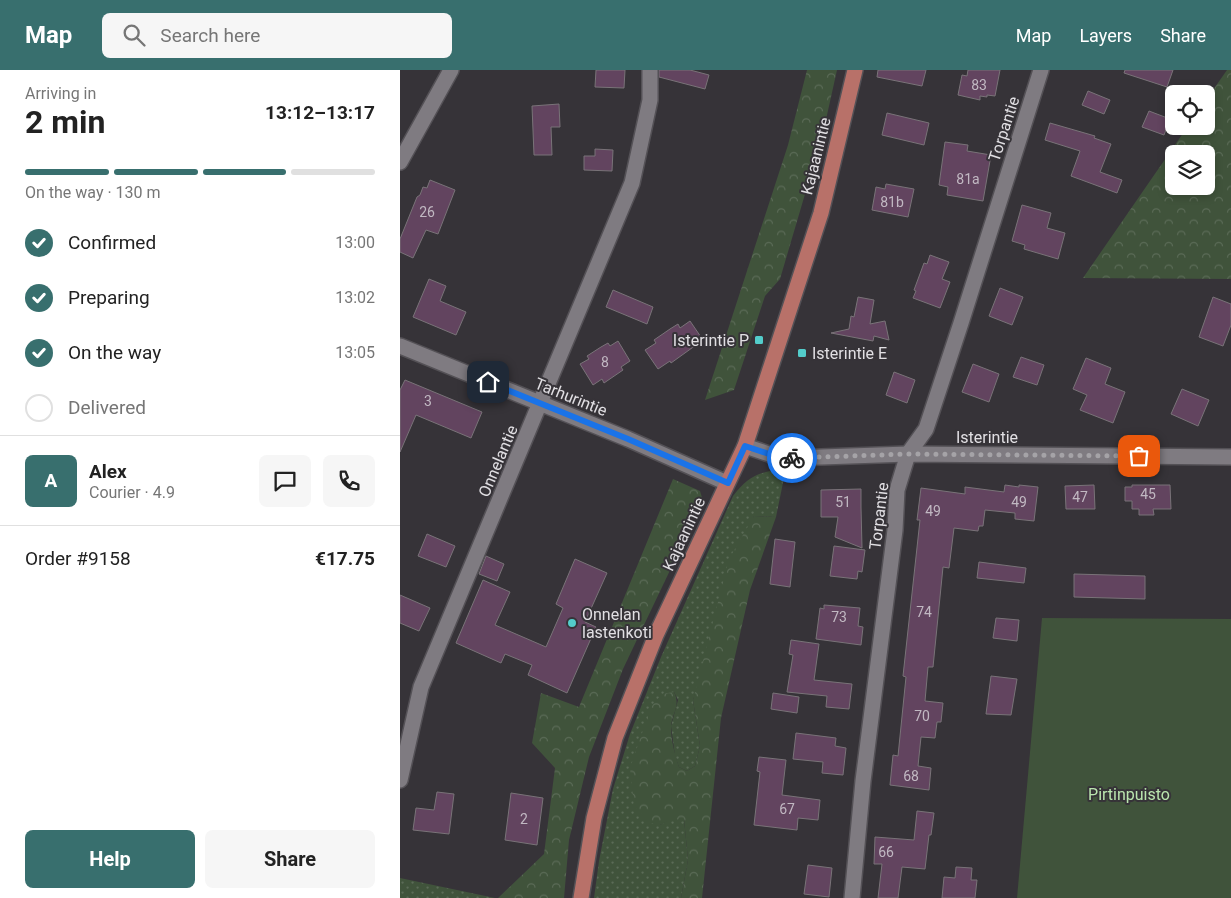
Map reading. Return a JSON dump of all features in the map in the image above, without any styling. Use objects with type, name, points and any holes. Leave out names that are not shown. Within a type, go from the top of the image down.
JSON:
[{"type":"main road","name":"Kajaanintie","points":[[581,898],[594,818],[616,738],[656,636],[745,446],[821,213],[855,70]]},
{"type":"street","points":[[400,162],[450,70]]},
{"type":"street","name":"Onnelantie","points":[[400,780],[422,687],[632,183],[650,100],[650,70]]},
{"type":"street","name":"Torpantie","points":[[852,898],[863,781],[895,530],[897,490],[908,454],[926,429],[1041,70]]},
{"type":"street","name":"Tarhurintie","points":[[400,346],[541,403],[728,483]]},
{"type":"street","name":"Isterintie","points":[[745,446],[769,454],[792,458],[908,454],[1231,457]]},
{"type":"green space","points":[[807,70],[837,70],[823,133],[780,279],[765,296],[734,390],[705,400],[788,145]]},
{"type":"green space","points":[[1227,70],[1231,70],[1231,279],[1083,278],[1165,159],[1165,195],[1215,195],[1215,145],[1175,145],[1182,135],[1215,135],[1215,87]]},
{"type":"green space","points":[[770,471],[785,473],[776,517],[754,516],[693,700],[700,746],[695,766],[687,771],[679,767],[675,756],[671,726],[678,700],[674,692],[660,825],[670,819],[684,819],[688,860],[681,898],[594,898],[613,789],[630,734],[661,657],[733,496],[749,479]]},
{"type":"green space","points":[[673,479],[700,491],[703,501],[623,669],[589,757],[569,840],[564,898],[498,898],[544,854],[555,768],[532,743],[541,693],[579,707]]},
{"type":"green space","points":[[754,516],[776,517],[750,590],[721,718],[702,898],[681,898],[688,860],[684,819],[670,820],[660,825],[650,823],[634,806],[630,768],[651,707],[662,694],[674,692],[677,701],[671,727],[676,758],[679,767],[687,771],[695,766],[700,746],[693,700],[729,559]]},
{"type":"green space","name":"Pirtinpuisto","points":[[1042,618],[1231,619],[1231,898],[1017,898]]},
{"type":"green space","points":[[400,878],[495,898],[400,898]]},
{"type":"building","points":[[596,70],[625,70],[624,88],[595,87]]},
{"type":"building","points":[[659,70],[690,70],[709,75],[705,89],[659,77]]},
{"type":"building","points":[[878,70],[926,70],[922,86],[877,77]]},
{"type":"building","points":[[968,70],[1000,70],[995,96],[980,96],[980,100],[958,95],[962,75],[967,76]]},
{"type":"building","points":[[1125,70],[1173,70],[1168,85],[1165,86],[1124,73]]},
{"type":"building","points":[[1088,91],[1110,100],[1104,114],[1082,105]]},
{"type":"building","points":[[559,104],[560,127],[551,127],[552,155],[534,155],[532,106]]},
{"type":"building","points":[[1149,111],[1165,117],[1164,135],[1142,127]]},
{"type":"building","points":[[887,113],[929,123],[924,145],[882,135]]},
{"type":"building","points":[[1050,123],[1095,136],[1094,138],[1111,144],[1100,172],[1122,180],[1117,193],[1071,176],[1080,151],[1045,140]]},
{"type":"building","points":[[945,142],[968,145],[967,151],[991,155],[983,201],[947,195],[948,187],[939,185]]},
{"type":"building","points":[[595,149],[613,150],[612,171],[584,170],[584,156],[595,156]]},
{"type":"building","points":[[430,180],[455,190],[438,234],[426,230],[413,258],[400,252],[400,239],[417,197],[420,195],[423,187],[427,188]]},
{"type":"building","points":[[886,184],[914,189],[908,217],[872,210],[876,187],[885,189]]},
{"type":"building","points":[[1022,205],[1051,213],[1047,228],[1065,233],[1058,259],[1024,249],[1025,245],[1012,241]]},
{"type":"building","points":[[930,255],[949,262],[942,279],[950,282],[940,308],[913,298],[924,263],[927,264]]},
{"type":"building","points":[[429,279],[446,286],[440,301],[466,312],[456,335],[413,317]]},
{"type":"building","points":[[1000,288],[1023,297],[1012,325],[989,316]]},
{"type":"building","points":[[613,290],[653,307],[647,324],[606,307]]},
{"type":"building","points":[[858,297],[874,300],[870,324],[885,321],[889,340],[874,336],[873,341],[831,333],[849,329],[851,316],[854,317]]},
{"type":"building","points":[[1213,297],[1231,304],[1231,325],[1223,346],[1199,337]]},
{"type":"building","points":[[690,321],[703,340],[671,363],[670,361],[658,369],[645,350],[656,343],[654,340],[670,329],[678,324],[680,328]]},
{"type":"building","points":[[618,341],[630,361],[621,367],[623,370],[604,383],[602,379],[593,385],[580,364],[589,359],[587,356],[601,347],[608,343],[610,346]]},
{"type":"building","points":[[1021,357],[1044,365],[1037,385],[1013,377]]},
{"type":"building","points":[[1086,358],[1111,368],[1105,384],[1125,392],[1113,423],[1080,410],[1087,395],[1073,389]]},
{"type":"building","points":[[973,364],[999,374],[989,402],[962,392]]},
{"type":"building","points":[[894,372],[915,380],[907,403],[886,395]]},
{"type":"building","points":[[405,380],[482,412],[471,438],[416,415],[400,452],[400,390]]},
{"type":"building","points":[[1182,389],[1209,400],[1198,426],[1171,414]]},
{"type":"building","points":[[1005,485],[1038,487],[1034,521],[1015,519],[1015,513],[985,510],[983,526],[979,526],[978,531],[954,528],[949,568],[943,567],[933,667],[928,667],[925,701],[943,703],[941,722],[937,722],[935,738],[921,737],[918,766],[931,768],[929,790],[890,785],[893,755],[898,756],[906,677],[903,676],[920,520],[917,520],[921,488],[965,494],[965,487],[1004,492]]},
{"type":"building","points":[[1094,485],[1095,509],[1066,509],[1065,486]]},
{"type":"building","points":[[1132,485],[1170,485],[1171,509],[1153,509],[1154,515],[1139,515],[1139,509],[1132,509],[1132,501],[1125,501],[1125,487],[1132,487]]},
{"type":"building","points":[[861,489],[862,548],[835,537],[838,517],[821,517],[821,490]]},
{"type":"building","points":[[427,534],[455,546],[446,567],[418,556]]},
{"type":"building","points":[[775,539],[795,542],[790,587],[770,584]]},
{"type":"building","points":[[834,546],[865,550],[862,572],[858,571],[857,579],[830,576]]},
{"type":"building","points":[[486,556],[504,564],[497,581],[479,574]]},
{"type":"building","name":"Onnelan lastenkoti","points":[[575,559],[607,573],[585,622],[596,627],[567,693],[528,675],[532,665],[505,654],[501,663],[456,643],[483,580],[510,592],[495,625],[546,647],[563,608],[556,604]]},
{"type":"building","points":[[979,562],[1026,568],[1024,583],[977,578]]},
{"type":"building","points":[[1074,574],[1145,576],[1145,599],[1074,597]]},
{"type":"building","points":[[400,595],[430,608],[419,631],[400,623]]},
{"type":"building","points":[[824,605],[860,608],[858,626],[863,627],[861,645],[816,639],[820,608],[824,609]]},
{"type":"building","points":[[996,618],[1019,620],[1017,641],[993,638]]},
{"type":"building","points":[[791,640],[819,644],[814,680],[852,684],[849,709],[826,707],[827,696],[787,692],[793,655],[789,654]]},
{"type":"building","points":[[991,676],[1017,679],[1011,715],[986,714]]},
{"type":"building","points":[[773,693],[799,697],[797,713],[771,709]]},
{"type":"building","points":[[796,733],[836,738],[835,746],[846,748],[843,775],[822,773],[823,762],[793,759]]},
{"type":"building","points":[[759,757],[786,760],[782,795],[820,800],[818,820],[798,818],[797,830],[754,825],[760,772],[757,771]]},
{"type":"building","points":[[437,792],[454,794],[449,834],[413,830],[416,808],[434,810]]},
{"type":"building","points":[[511,793],[543,798],[537,845],[505,840]]},
{"type":"building","points":[[917,811],[934,813],[925,869],[902,867],[898,898],[878,898],[882,864],[874,864],[875,837],[914,840]]},
{"type":"building","points":[[808,865],[832,868],[829,897],[804,894]]},
{"type":"building","points":[[956,867],[972,868],[971,880],[977,880],[975,898],[942,898],[944,877],[955,878]]},
{"type":"way so far","points":[[792,458],[908,454],[1139,456]]},
{"type":"place","name":"Isterintie P","points":[[759,340]]},
{"type":"place","name":"Isterintie E","points":[[802,353]]},
{"type":"place","name":"Onnelan lastenkoti","points":[[572,623]]},
{"type":"route","points":[[488,382],[628,439],[728,483],[745,446],[769,454],[792,458]]}]
